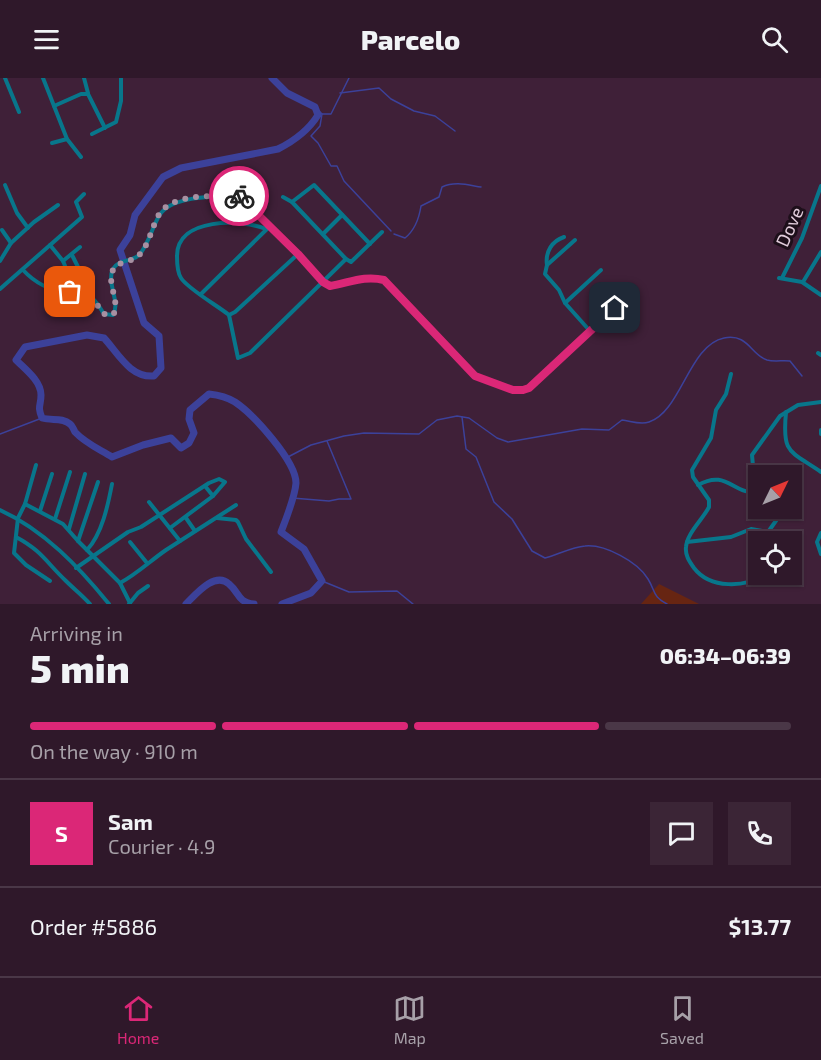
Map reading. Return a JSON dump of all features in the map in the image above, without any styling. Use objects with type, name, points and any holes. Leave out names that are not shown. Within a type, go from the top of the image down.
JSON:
[{"type":"street","points":[[5,78],[19,112]]},
{"type":"street","points":[[43,78],[67,139],[81,157]]},
{"type":"street","points":[[84,78],[88,94],[105,128]]},
{"type":"street","points":[[92,134],[116,122],[119,114],[121,78]]},
{"type":"street","points":[[54,106],[81,94],[88,94]]},
{"type":"street","points":[[51,143],[67,139]]},
{"type":"street","points":[[5,185],[17,213],[28,228]]},
{"type":"street","points":[[292,202],[314,185],[370,244]]},
{"type":"street","name":"Dove","points":[[802,282],[780,278],[802,238],[821,186]]},
{"type":"street","points":[[0,289],[82,217],[76,202],[84,194]]},
{"type":"street","points":[[23,270],[33,280],[45,286],[62,291],[85,293],[92,298],[104,314],[113,315],[115,308],[111,274],[116,265],[140,255],[159,214],[170,204],[184,199],[256,195]]},
{"type":"street","points":[[239,196],[323,282],[330,286],[352,280],[375,278],[384,280],[475,376],[513,390],[529,388],[627,296]]},
{"type":"street","points":[[283,197],[292,202],[351,262],[382,232]]},
{"type":"street","points":[[0,261],[11,243],[58,205]]},
{"type":"street","points":[[814,207],[821,210]]},
{"type":"street","points":[[322,234],[342,215]]},
{"type":"street","points":[[268,228],[233,223],[202,226],[191,231],[177,252],[180,276],[185,283],[229,315],[238,358],[250,353],[346,259]]},
{"type":"street","points":[[201,294],[268,228]]},
{"type":"street","points":[[2,230],[11,243]]},
{"type":"street","points":[[548,265],[547,252],[558,239],[564,237]]},
{"type":"street","points":[[575,240],[548,265],[545,274],[559,290],[565,303],[590,331]]},
{"type":"street","points":[[50,245],[63,261],[76,292]]},
{"type":"street","points":[[63,261],[80,247]]},
{"type":"street","points":[[821,252],[802,282],[821,294]]},
{"type":"street","points":[[229,315],[298,254]]},
{"type":"street","points":[[72,255],[87,285]]},
{"type":"street","points":[[565,303],[601,270]]},
{"type":"street","points":[[730,374],[726,394],[716,410],[711,438],[692,470],[693,477],[706,495],[709,507],[687,542],[687,555],[701,576],[707,579],[739,584],[748,581]]},
{"type":"street","points":[[753,465],[752,455],[780,416],[798,405],[821,402]]},
{"type":"street","points":[[786,411],[784,435],[786,446],[821,472]]},
{"type":"street","points":[[36,465],[25,504],[18,518],[14,553],[26,565],[50,581]]},
{"type":"street","points":[[55,519],[70,472]]},
{"type":"street","points":[[40,511],[52,474]]},
{"type":"street","points":[[69,530],[86,474]]},
{"type":"street","points":[[698,485],[709,479],[718,478],[748,492]]},
{"type":"street","points":[[76,568],[128,532],[160,515],[205,486],[216,480],[222,479],[225,482],[213,496],[170,528]]},
{"type":"street","points":[[78,541],[98,482]]},
{"type":"street","points":[[87,550],[97,535],[108,504],[112,484]]},
{"type":"street","points":[[205,486],[213,496]]},
{"type":"street","points":[[149,502],[180,541]]},
{"type":"street","points":[[25,504],[55,519],[69,530],[120,583],[130,603],[148,586]]},
{"type":"street","points":[[120,583],[236,505]]},
{"type":"street","points":[[0,510],[18,518],[48,540],[109,604]]},
{"type":"street","points":[[186,518],[195,531]]},
{"type":"street","points":[[216,518],[236,520],[271,572]]},
{"type":"street","points":[[687,542],[732,537],[752,529],[763,531]]},
{"type":"street","points":[[821,533],[817,542],[821,554]]},
{"type":"street","points":[[16,537],[40,553],[90,604]]},
{"type":"street","points":[[130,542],[147,563]]},
{"type":"shaded area","points":[[659,584],[699,604],[641,604]]},
{"type":"waterway","points":[[272,78],[287,93],[315,107],[318,115],[310,126],[295,139],[278,149],[181,168],[163,177],[135,215],[130,235],[120,250],[144,323],[159,336],[161,368],[154,376],[146,376],[131,369],[104,338],[87,335],[25,347],[16,360],[38,385],[42,418],[67,422],[83,439],[112,457],[143,445],[171,438],[181,448],[189,443],[194,433],[189,419],[190,410],[209,394],[229,399],[243,408],[262,427],[289,463],[296,483],[281,532],[304,549],[322,581],[311,593],[282,604]]},
{"type":"waterway","points":[[322,114],[331,114],[349,78]]},
{"type":"waterway","points":[[340,93],[379,88],[391,99],[414,111],[435,116],[455,131]]},
{"type":"waterway","points":[[315,107],[322,114],[320,126],[311,136],[318,143],[331,166],[337,166],[344,181],[391,231]]},
{"type":"waterway","points":[[394,234],[405,238],[416,224],[421,206],[439,197],[442,187],[457,184],[481,187]]},
{"type":"waterway","points":[[286,458],[311,445],[344,436],[364,433],[419,434],[437,420],[457,416],[469,418],[497,438],[508,442],[582,429],[609,430],[622,420],[646,423],[660,416],[669,406],[702,353],[712,343],[724,338],[732,337],[744,341],[767,360],[790,361],[802,376]]},
{"type":"waterway","points":[[462,417],[466,449],[476,457],[494,502],[512,519],[532,551],[545,558],[585,546],[611,551],[637,566],[648,579],[657,596],[667,604]]},
{"type":"waterway","points":[[0,434],[42,418]]},
{"type":"waterway","points":[[292,498],[329,501],[351,499],[327,441]]},
{"type":"waterway","points":[[186,604],[206,585],[218,580],[233,587],[244,601],[254,604]]},
{"type":"waterway","points":[[322,581],[349,592],[397,591],[413,604]]},
{"type":"way so far","points":[[70,292],[85,293],[92,298],[104,314],[113,315],[115,312],[111,274],[113,268],[140,255],[159,214],[170,204],[184,199],[239,196]]},
{"type":"route","points":[[239,196],[323,282],[330,286],[352,280],[375,278],[384,280],[475,376],[513,390],[529,388],[615,308]]}]
